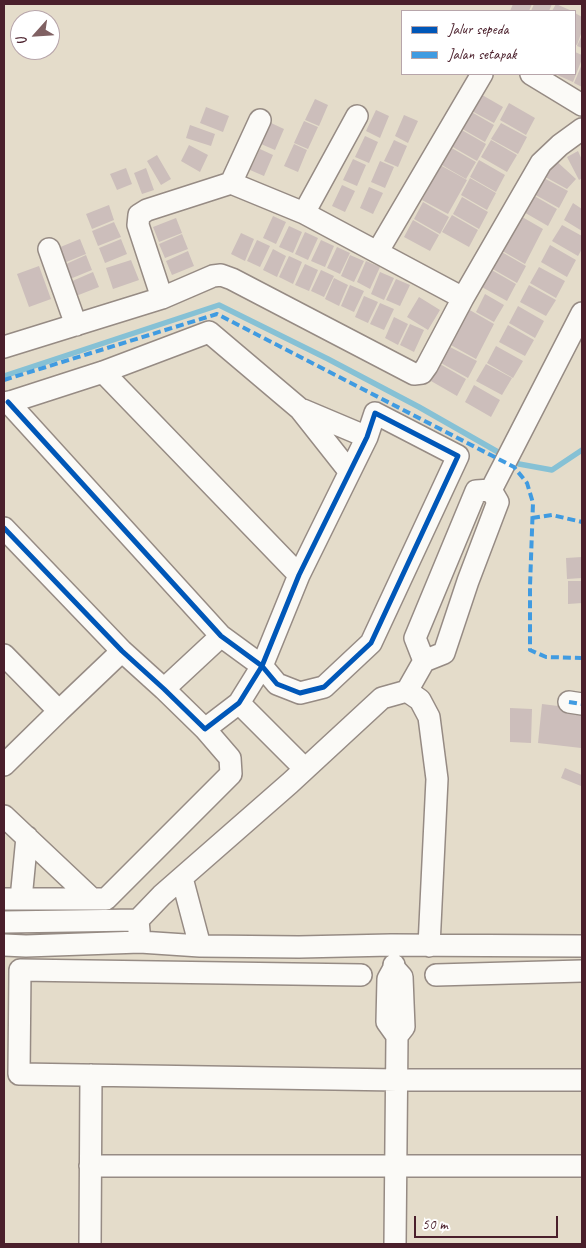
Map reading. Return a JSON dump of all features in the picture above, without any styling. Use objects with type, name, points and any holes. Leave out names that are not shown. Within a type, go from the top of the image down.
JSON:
[{"type":"street","points":[[378,251],[481,75]]},
{"type":"street","points":[[533,75],[582,105]]},
{"type":"street","points":[[304,213],[358,116]]},
{"type":"street","points":[[231,183],[260,120]]},
{"type":"street","points":[[4,347],[162,298],[213,276],[221,275],[414,374],[422,373],[540,163],[582,129]]},
{"type":"street","points":[[162,298],[138,224],[139,215],[147,210],[231,183],[304,213],[464,298]]},
{"type":"street","points":[[49,249],[76,325]]},
{"type":"street","points":[[4,922],[138,920],[162,895],[305,769],[382,698],[407,691],[424,661],[444,653],[468,581],[498,502],[495,482],[582,313]]},
{"type":"street","points":[[205,729],[239,703],[262,666],[299,575],[367,437],[375,413],[458,456],[371,643],[324,687],[300,693],[277,684],[262,666],[221,636],[6,403],[103,372],[209,332],[300,409],[349,471]]},
{"type":"street","points":[[103,372],[299,575]]},
{"type":"street","points":[[300,409],[367,437]]},
{"type":"street","points":[[424,661],[414,638],[476,491],[495,482]]},
{"type":"street","points":[[4,528],[122,651],[205,729],[230,758],[231,774],[106,899],[12,899],[27,837]]},
{"type":"street","points":[[164,689],[221,636]]},
{"type":"street","points":[[4,765],[122,651]]},
{"type":"street","points":[[4,655],[59,711]]},
{"type":"street","points":[[407,691],[420,700],[429,717],[437,779],[429,946]]},
{"type":"street","points":[[239,703],[305,769]]},
{"type":"street","points":[[4,816],[92,899]]},
{"type":"street","points":[[182,878],[200,946]]},
{"type":"street","points":[[138,920],[140,942]]},
{"type":"street","points":[[4,945],[140,942],[200,946],[299,947],[392,945],[582,946]]},
{"type":"street","points":[[392,945],[394,968],[402,977],[404,1027],[397,1036],[395,1244]]},
{"type":"street","points":[[361,975],[12,970],[11,1074],[397,1080],[582,1080]]},
{"type":"street","points":[[436,975],[582,971]]},
{"type":"street","points":[[90,1244],[91,1076]]},
{"type":"street","points":[[90,1166],[582,1166]]},
{"type":"building","points":[[513,4],[532,4],[529,10],[510,10]]},
{"type":"building","points":[[534,4],[552,4],[549,10],[531,10]]},
{"type":"building","points":[[556,4],[570,10],[553,10]]},
{"type":"building","points":[[576,14],[582,17],[582,31],[577,45]]},
{"type":"building","points":[[582,35],[582,48],[577,46]]},
{"type":"building","points":[[576,52],[582,55],[576,74]]},
{"type":"building","points":[[582,64],[582,87],[574,83]]},
{"type":"building","points":[[557,75],[576,75],[573,82]]},
{"type":"building","points":[[477,92],[503,107],[494,123],[468,109]]},
{"type":"building","points":[[315,99],[328,105],[319,126],[305,120]]},
{"type":"building","points":[[509,103],[535,118],[526,135],[500,120]]},
{"type":"building","points":[[206,107],[229,116],[223,132],[200,123]]},
{"type":"building","points":[[376,110],[389,116],[380,138],[366,131]]},
{"type":"building","points":[[468,110],[494,125],[485,142],[459,127]]},
{"type":"building","points":[[404,115],[418,121],[408,143],[395,136]]},
{"type":"building","points":[[304,121],[318,127],[308,149],[294,143]]},
{"type":"building","points":[[271,123],[284,129],[275,150],[261,144]]},
{"type":"building","points":[[501,123],[527,137],[518,154],[491,139]]},
{"type":"building","points":[[190,125],[215,134],[211,146],[186,138]]},
{"type":"building","points":[[460,129],[486,144],[477,161],[451,146]]},
{"type":"building","points":[[365,136],[378,142],[369,163],[355,157]]},
{"type":"building","points":[[394,140],[407,146],[398,167],[384,161]]},
{"type":"building","points":[[491,140],[517,155],[507,172],[481,157]]},
{"type":"building","points":[[294,144],[307,150],[298,172],[284,166]]},
{"type":"building","points":[[189,145],[208,155],[200,172],[181,161]]},
{"type":"building","points":[[450,147],[476,162],[466,179],[440,164]]},
{"type":"building","points":[[260,149],[273,155],[264,176],[250,170]]},
{"type":"building","points":[[578,151],[582,160],[582,178],[579,180],[567,157]]},
{"type":"building","points":[[157,155],[171,179],[161,185],[147,161]]},
{"type":"building","points":[[353,159],[366,165],[357,186],[343,180]]},
{"type":"building","points":[[554,159],[576,179],[567,189],[540,174]]},
{"type":"building","points":[[479,160],[505,175],[496,192],[470,177]]},
{"type":"building","points":[[380,161],[394,167],[385,188],[371,182]]},
{"type":"building","points":[[440,165],[467,180],[448,214],[422,200]]},
{"type":"building","points":[[126,168],[132,184],[117,190],[110,174]]},
{"type":"building","points":[[146,168],[154,190],[142,194],[134,173]]},
{"type":"building","points":[[542,177],[568,191],[559,208],[532,193]]},
{"type":"building","points":[[470,178],[496,193],[487,210],[461,195]]},
{"type":"building","points":[[342,185],[355,191],[345,212],[332,206]]},
{"type":"building","points":[[369,187],[383,193],[373,214],[360,208]]},
{"type":"building","points":[[531,194],[557,209],[548,226],[522,211]]},
{"type":"building","points":[[462,197],[488,212],[479,229],[453,214]]},
{"type":"building","points":[[423,202],[449,217],[440,234],[414,219]]},
{"type":"building","points":[[573,203],[582,209],[582,231],[564,220]]},
{"type":"building","points":[[109,205],[114,220],[92,229],[86,214]]},
{"type":"building","points":[[517,214],[543,229],[525,264],[499,249]]},
{"type":"building","points":[[452,215],[478,230],[469,247],[442,232]]},
{"type":"building","points":[[273,216],[286,222],[276,244],[263,238]]},
{"type":"building","points":[[176,218],[182,233],[159,242],[153,227]]},
{"type":"building","points":[[413,220],[439,235],[430,251],[404,237]]},
{"type":"building","points":[[114,222],[121,237],[98,246],[92,231]]},
{"type":"building","points":[[562,225],[582,236],[582,249],[578,256],[552,241]]},
{"type":"building","points":[[289,226],[302,232],[293,253],[279,247]]},
{"type":"building","points":[[305,232],[318,238],[308,260],[295,254]]},
{"type":"building","points":[[241,233],[254,239],[245,261],[231,254]]},
{"type":"building","points":[[182,234],[188,249],[165,258],[159,244]]},
{"type":"building","points":[[80,239],[86,254],[64,263],[58,248]]},
{"type":"building","points":[[121,239],[127,254],[105,263],[99,248]]},
{"type":"building","points":[[257,240],[270,246],[260,267],[247,261]]},
{"type":"building","points":[[321,240],[334,246],[325,267],[311,261]]},
{"type":"building","points":[[550,245],[576,260],[567,277],[541,262]]},
{"type":"building","points":[[337,247],[350,253],[340,274],[327,268]]},
{"type":"building","points":[[273,249],[286,256],[277,277],[263,270]]},
{"type":"building","points":[[188,251],[194,266],[172,275],[166,261]]},
{"type":"building","points":[[500,251],[526,266],[517,283],[491,268]]},
{"type":"building","points":[[86,255],[92,270],[70,279],[64,265]]},
{"type":"building","points":[[350,255],[364,261],[354,282],[341,276]]},
{"type":"building","points":[[289,256],[302,262],[293,284],[279,277]]},
{"type":"building","points":[[131,260],[139,280],[113,289],[106,268]]},
{"type":"building","points":[[366,261],[380,267],[370,289],[357,282]]},
{"type":"building","points":[[305,264],[318,270],[309,291],[295,285]]},
{"type":"building","points":[[39,266],[51,299],[29,307],[17,274]]},
{"type":"building","points":[[539,267],[565,281],[556,298],[530,283]]},
{"type":"building","points":[[490,269],[516,284],[507,301],[480,286]]},
{"type":"building","points":[[321,270],[334,276],[324,297],[311,291]]},
{"type":"building","points":[[93,272],[99,287],[76,296],[70,282]]},
{"type":"building","points":[[380,272],[394,278],[384,300],[371,294]]},
{"type":"building","points":[[334,278],[348,285],[339,306],[325,299]]},
{"type":"building","points":[[396,279],[410,285],[400,306],[386,300]]},
{"type":"building","points":[[350,285],[364,291],[354,312],[341,306]]},
{"type":"building","points":[[529,285],[556,300],[546,316],[520,302]]},
{"type":"building","points":[[485,294],[504,305],[494,322],[476,312]]},
{"type":"building","points":[[364,296],[378,302],[368,323],[355,317]]},
{"type":"building","points":[[419,297],[440,310],[428,330],[407,317]]},
{"type":"building","points":[[380,303],[394,309],[384,330],[370,324]]},
{"type":"building","points":[[518,306],[544,321],[535,338],[509,323]]},
{"type":"building","points":[[468,309],[494,324],[476,359],[449,344]]},
{"type":"building","points":[[394,317],[408,324],[398,345],[385,338]]},
{"type":"building","points":[[410,324],[424,330],[414,352],[400,345]]},
{"type":"building","points":[[508,325],[534,340],[525,356],[499,342]]},
{"type":"building","points":[[496,346],[523,361],[513,378],[487,363]]},
{"type":"building","points":[[450,347],[477,361],[468,378],[441,363]]},
{"type":"building","points":[[440,364],[466,379],[457,396],[431,381]]},
{"type":"building","points":[[486,364],[512,378],[502,395],[476,381]]},
{"type":"building","points":[[474,385],[500,400],[491,417],[465,402]]},
{"type":"building","points":[[582,557],[582,578],[567,579],[566,558]]},
{"type":"building","points":[[568,581],[582,581],[582,603],[568,604]]},
{"type":"building","points":[[542,704],[582,709],[581,748],[538,743]]},
{"type":"building","points":[[510,708],[532,709],[531,743],[510,742]]},
{"type":"building","points":[[565,768],[582,775],[581,786],[561,778]]},
{"type":"waterway","points":[[4,376],[219,305],[419,407],[519,464],[552,470],[582,450]]},
{"type":"marked path","points":[[4,380],[217,314],[514,467],[527,483],[533,503],[530,650],[546,657],[581,658]]},
{"type":"marked path","points":[[532,518],[552,515],[582,522]]},
{"type":"marked path","points":[[569,702],[582,704]]},
{"type":"cycle path","points":[[4,528],[122,651],[205,729],[239,703],[262,666],[299,575],[367,437],[375,413],[458,456],[371,643],[324,687],[300,693],[277,684],[262,666],[221,636],[8,402]]}]
